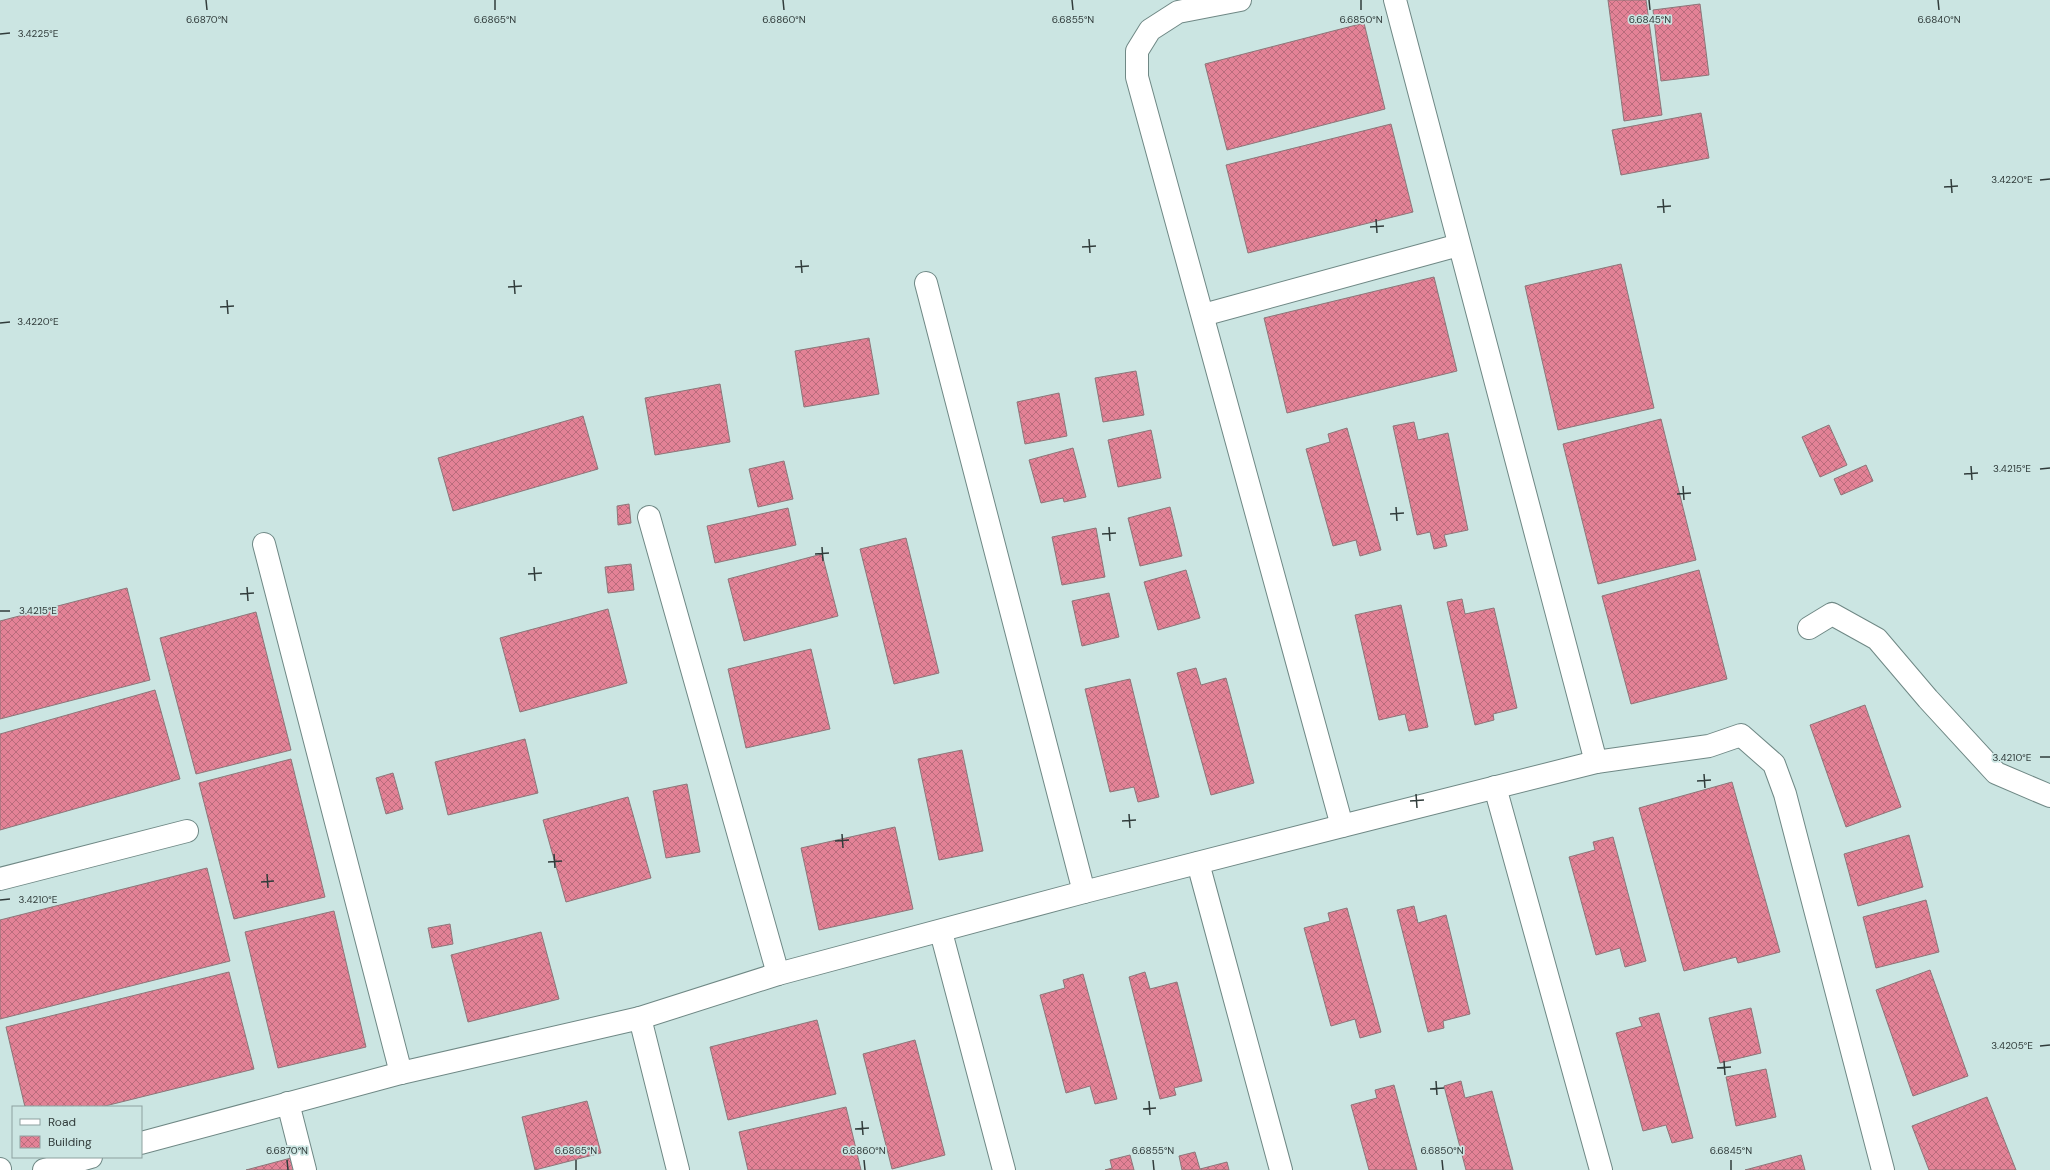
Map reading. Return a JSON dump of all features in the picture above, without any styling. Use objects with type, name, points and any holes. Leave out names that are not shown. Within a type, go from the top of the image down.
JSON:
[{"type":"street","points":[[1240,0],[1175,6],[1150,30],[1137,51],[1137,77],[1342,826]]},
{"type":"street","points":[[1395,0],[1596,762]]},
{"type":"street","points":[[1203,315],[1459,245]]},
{"type":"street","points":[[926,283],[1084,892]]},
{"type":"street","points":[[649,517],[778,974]]},
{"type":"street","points":[[264,544],[401,1073]]},
{"type":"street","points":[[1809,628],[1832,614],[1877,639],[1928,699],[1996,773],[2050,796]]},
{"type":"street","points":[[142,1143],[401,1073],[640,1018],[778,974],[941,932],[1084,892],[1342,826],[1596,762],[1709,746],[1741,735],[1774,764],[1785,794],[1882,1170]]},
{"type":"street","points":[[1496,787],[1601,1170]]},
{"type":"street","points":[[0,879],[187,831]]},
{"type":"street","points":[[1198,863],[1281,1170]]},
{"type":"street","points":[[941,932],[1004,1170]]},
{"type":"street","points":[[640,1018],[678,1170]]},
{"type":"street","points":[[288,1103],[305,1170]]},
{"type":"street","points":[[44,1170],[87,1158]]},
{"type":"building","points":[[1608,0],[1646,0],[1662,115],[1624,121]]},
{"type":"building","points":[[1700,4],[1709,75],[1661,81],[1653,10]]},
{"type":"building","points":[[1364,23],[1385,109],[1227,150],[1205,64]]},
{"type":"building","points":[[1701,113],[1709,158],[1621,175],[1612,130]]},
{"type":"building","points":[[1391,124],[1413,212],[1248,253],[1226,165]]},
{"type":"building","points":[[1621,264],[1654,408],[1558,430],[1525,286]]},
{"type":"building","points":[[1434,277],[1457,371],[1287,413],[1264,318]]},
{"type":"building","points":[[869,338],[879,394],[804,407],[795,351]]},
{"type":"building","points":[[1136,371],[1144,415],[1103,422],[1095,378]]},
{"type":"building","points":[[720,384],[730,442],[655,455],[645,398]]},
{"type":"building","points":[[1059,393],[1067,436],[1025,444],[1017,402]]},
{"type":"building","points":[[583,416],[598,469],[453,511],[438,458]]},
{"type":"building","points":[[1661,419],[1696,560],[1598,584],[1563,444]]},
{"type":"building","points":[[1414,422],[1418,440],[1448,433],[1468,530],[1444,535],[1447,546],[1434,549],[1430,532],[1417,535],[1393,426]]},
{"type":"building","points":[[1829,425],[1847,465],[1820,477],[1802,437]]},
{"type":"building","points":[[1347,428],[1381,550],[1360,556],[1356,540],[1333,546],[1306,449],[1330,442],[1328,434]]},
{"type":"building","points":[[1151,430],[1161,478],[1118,487],[1108,440]]},
{"type":"building","points":[[1073,448],[1086,497],[1064,502],[1063,498],[1041,503],[1029,460]]},
{"type":"building","points":[[784,461],[793,499],[758,507],[749,469]]},
{"type":"building","points":[[1866,465],[1873,481],[1841,495],[1834,479]]},
{"type":"building","points":[[629,504],[631,523],[618,525],[617,506]]},
{"type":"building","points":[[1170,507],[1182,556],[1140,566],[1128,518]]},
{"type":"building","points":[[788,508],[796,545],[715,563],[707,526]]},
{"type":"building","points":[[1096,528],[1105,577],[1062,585],[1052,537]]},
{"type":"building","points":[[906,538],[939,673],[894,684],[860,549]]},
{"type":"building","points":[[822,554],[838,616],[744,641],[728,579]]},
{"type":"building","points":[[631,564],[634,590],[608,593],[605,567]]},
{"type":"building","points":[[1186,570],[1200,618],[1158,630],[1144,582]]},
{"type":"building","points":[[1699,570],[1727,679],[1631,704],[1602,596]]},
{"type":"building","points":[[127,588],[150,680],[0,719],[0,621]]},
{"type":"building","points":[[1109,593],[1119,637],[1082,646],[1072,601]]},
{"type":"building","points":[[1462,599],[1465,614],[1494,608],[1517,708],[1493,714],[1494,720],[1475,725],[1447,602]]},
{"type":"building","points":[[1401,605],[1428,727],[1409,731],[1405,714],[1379,720],[1355,615]]},
{"type":"building","points":[[608,609],[627,683],[520,712],[500,638]]},
{"type":"building","points":[[256,612],[291,750],[196,774],[160,638]]},
{"type":"building","points":[[811,649],[830,729],[746,748],[728,669]]},
{"type":"building","points":[[1196,668],[1201,685],[1226,678],[1254,783],[1211,795],[1177,673]]},
{"type":"building","points":[[1130,679],[1159,797],[1138,802],[1134,787],[1110,792],[1085,689]]},
{"type":"building","points":[[155,690],[180,779],[0,830],[0,734]]},
{"type":"building","points":[[1865,705],[1901,807],[1846,827],[1810,725]]},
{"type":"building","points":[[525,739],[538,793],[448,815],[435,762]]},
{"type":"building","points":[[962,750],[983,851],[939,860],[918,759]]},
{"type":"building","points":[[291,759],[325,897],[234,919],[199,783]]},
{"type":"building","points":[[393,773],[403,809],[386,814],[376,778]]},
{"type":"building","points":[[1732,782],[1780,952],[1738,963],[1736,957],[1684,971],[1639,808]]},
{"type":"building","points":[[687,784],[700,852],[666,858],[653,791]]},
{"type":"building","points":[[628,797],[651,878],[566,902],[543,820]]},
{"type":"building","points":[[895,827],[913,909],[819,930],[801,848]]},
{"type":"building","points":[[1909,835],[1923,887],[1858,906],[1844,854]]},
{"type":"building","points":[[1613,837],[1646,961],[1625,967],[1620,948],[1596,955],[1569,857],[1595,850],[1593,842]]},
{"type":"building","points":[[207,868],[230,961],[0,1019],[0,920]]},
{"type":"building","points":[[1926,900],[1939,952],[1876,968],[1863,917]]},
{"type":"building","points":[[1414,906],[1418,923],[1446,915],[1470,1014],[1443,1021],[1444,1028],[1428,1032],[1397,910]]},
{"type":"building","points":[[1347,908],[1381,1032],[1360,1038],[1355,1019],[1331,1026],[1304,928],[1330,921],[1328,913]]},
{"type":"building","points":[[334,911],[366,1047],[278,1068],[245,932]]},
{"type":"building","points":[[450,924],[453,944],[432,948],[428,928]]},
{"type":"building","points":[[541,932],[559,999],[468,1022],[451,955]]},
{"type":"building","points":[[1930,970],[1968,1076],[1913,1096],[1876,990]]},
{"type":"building","points":[[229,972],[254,1069],[105,1106],[25,1106],[6,1027]]},
{"type":"building","points":[[1145,972],[1150,989],[1177,982],[1202,1081],[1174,1088],[1176,1095],[1160,1099],[1129,977]]},
{"type":"building","points":[[1083,974],[1117,1099],[1095,1104],[1090,1086],[1066,1093],[1040,995],[1065,988],[1063,980]]},
{"type":"building","points":[[1751,1008],[1761,1053],[1720,1063],[1709,1018]]},
{"type":"building","points":[[1659,1013],[1693,1138],[1672,1143],[1666,1125],[1643,1131],[1616,1033],[1642,1026],[1639,1018]]},
{"type":"building","points":[[817,1020],[836,1094],[728,1120],[710,1047]]},
{"type":"building","points":[[915,1040],[945,1155],[892,1169],[863,1054]]},
{"type":"building","points":[[1766,1069],[1776,1117],[1736,1126],[1726,1077]]},
{"type":"building","points":[[1461,1081],[1465,1098],[1492,1091],[1513,1170],[1466,1170],[1444,1086]]},
{"type":"building","points":[[1394,1085],[1417,1170],[1369,1170],[1351,1105],[1377,1098],[1375,1090]]},
{"type":"building","points":[[1987,1097],[2016,1170],[1929,1170],[1912,1126]]},
{"type":"building","points":[[587,1101],[601,1153],[535,1170],[522,1117]]},
{"type":"building","points":[[846,1107],[861,1170],[748,1170],[739,1132]]},
{"type":"building","points":[[1195,1152],[1200,1169],[1227,1162],[1229,1170],[1182,1170],[1179,1156]]},
{"type":"building","points":[[1130,1155],[1134,1170],[1105,1170],[1112,1168],[1110,1160]]},
{"type":"building","points":[[1801,1155],[1805,1170],[1745,1170]]},
{"type":"building","points":[[291,1158],[294,1170],[246,1170]]}]
